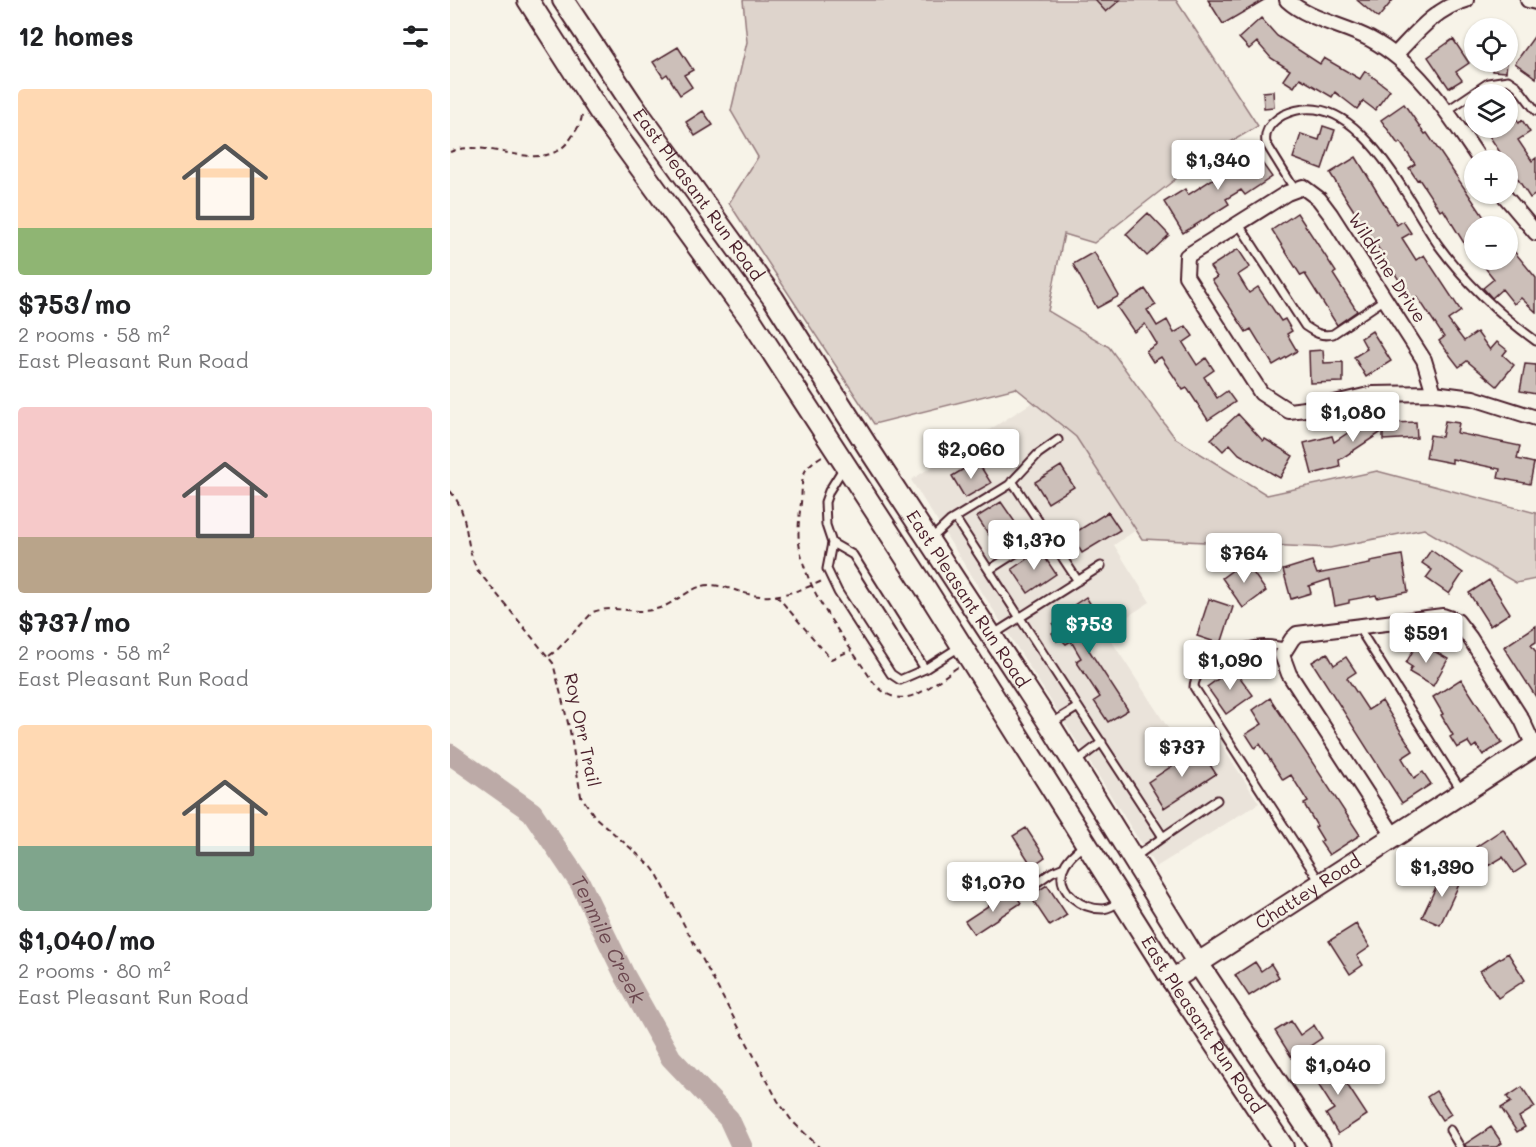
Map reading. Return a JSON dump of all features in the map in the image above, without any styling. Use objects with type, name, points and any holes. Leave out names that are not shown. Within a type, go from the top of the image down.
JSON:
[{"type":"main road","name":"East Pleasant Run Road","points":[[563,0],[632,104],[773,298],[1050,725],[1197,962],[1320,1147]]},
{"type":"main road","name":"East Pleasant Run Road","points":[[532,5],[600,111],[751,320],[962,645],[1172,980],[1283,1147]]},
{"type":"main road","points":[[659,194],[684,176]]},
{"type":"main road","points":[[846,465],[869,449]]},
{"type":"main road","points":[[1023,741],[1050,725]]},
{"type":"main road","name":"Chattey Road","points":[[1172,980],[1535,746]]},
{"type":"street","points":[[1287,0],[1332,25],[1369,38],[1395,55],[1421,78],[1473,150]]},
{"type":"street","points":[[1395,55],[1433,17],[1452,4],[1466,0]]},
{"type":"street","points":[[1528,0],[1536,2]]},
{"type":"street","name":"Wildvine Drive","points":[[1291,192],[1303,188],[1319,199],[1424,360],[1434,393]]},
{"type":"street","points":[[1291,192],[1186,256],[1186,276],[1261,393],[1288,411],[1313,408],[1373,394],[1434,393],[1473,398],[1536,418]]},
{"type":"street","points":[[1511,204],[1536,233]]},
{"type":"street","points":[[1394,836],[1289,674],[1282,655],[1297,634],[1443,616],[1457,621],[1522,720],[1535,746]]},
{"type":"lane","points":[[1446,112],[1488,83],[1508,80],[1517,86],[1536,111]]},
{"type":"lane","points":[[1291,192],[1266,143],[1265,134],[1268,128],[1276,119],[1307,108],[1326,111],[1342,117],[1354,126],[1381,156],[1439,246],[1477,290],[1507,320],[1536,341]]},
{"type":"lane","points":[[1239,223],[1305,326],[1314,332],[1324,336],[1333,334],[1385,299]]},
{"type":"lane","points":[[929,540],[955,518],[1012,481],[1038,454],[1058,440]]},
{"type":"lane","points":[[846,465],[829,491],[825,502],[826,525],[832,543],[826,568],[891,674],[900,680],[925,669],[962,645]]},
{"type":"lane","points":[[1012,481],[1078,580]]},
{"type":"lane","points":[[955,518],[1163,837]]},
{"type":"lane","points":[[989,570],[1047,533]]},
{"type":"lane","points":[[832,543],[853,555],[925,669]]},
{"type":"lane","points":[[992,636],[1101,566]]},
{"type":"lane","points":[[1358,627],[1463,792]]},
{"type":"lane","points":[[1287,647],[1260,644],[1244,648],[1213,662],[1199,672],[1194,680],[1194,687],[1321,884]]},
{"type":"lane","points":[[1050,725],[1078,707]]},
{"type":"lane","points":[[1074,763],[1102,742]]},
{"type":"lane","points":[[1133,858],[1217,800]]},
{"type":"lane","points":[[1087,843],[1069,859],[1064,867],[1062,877],[1065,890],[1077,902],[1102,909],[1109,908],[1122,900]]},
{"type":"lane","points":[[1025,891],[1052,872],[1064,867]]},
{"type":"lane","points":[[1450,1130],[1460,1147]]},
{"type":"path","points":[[450,152],[465,147],[476,147],[526,156],[552,155],[561,150],[573,135],[582,119],[581,106]]},
{"type":"path","name":"Roy Orr Trail","points":[[450,491],[462,508],[470,556],[478,571],[549,656],[556,672],[579,774],[581,796],[595,817],[651,866],[657,874],[778,1101],[792,1121],[819,1147]]},
{"type":"path","points":[[549,656],[593,612],[600,609],[644,611],[658,609],[694,590],[709,585],[760,596],[776,595],[811,586],[830,577]]},
{"type":"path","points":[[776,595],[831,659],[852,650]]},
{"type":"shaded area","points":[[743,0],[1176,0],[1258,126],[1200,160],[1094,243],[1064,234],[1048,311],[1109,347],[1175,438],[1267,495],[1377,471],[1536,513],[1536,579],[1516,583],[1424,529],[1330,548],[1142,539],[1076,437],[1016,388],[874,424],[729,203],[758,157],[731,111],[747,42]]},
{"type":"shaded area","points":[[1033,402],[1076,437],[1136,530],[1114,545],[1150,602],[1105,631],[1179,745],[1209,726],[1259,803],[1156,867],[911,480]]},
{"type":"building","points":[[1095,0],[1120,0],[1106,12]]},
{"type":"building","points":[[1208,0],[1264,0],[1223,24]]},
{"type":"building","points":[[1357,0],[1393,0],[1378,18]]},
{"type":"building","points":[[1261,18],[1277,36],[1320,64],[1324,58],[1360,79],[1365,71],[1390,90],[1375,110],[1363,101],[1357,109],[1335,92],[1332,97],[1300,78],[1294,87],[1283,80],[1290,70],[1271,58],[1257,42],[1249,49],[1239,38]]},
{"type":"building","points":[[1536,34],[1536,78],[1518,65],[1518,59]]},
{"type":"building","points":[[1453,39],[1464,56],[1464,66],[1456,72],[1462,80],[1449,88],[1428,57]]},
{"type":"building","points":[[678,47],[693,70],[684,75],[692,87],[680,95],[667,74],[663,77],[653,62]]},
{"type":"building","points":[[1273,91],[1274,107],[1264,108],[1263,92]]},
{"type":"building","points":[[1404,104],[1464,188],[1464,204],[1475,204],[1483,216],[1464,216],[1464,243],[1443,209],[1440,211],[1419,179],[1417,180],[1409,168],[1415,164],[1381,120]]},
{"type":"building","points":[[703,111],[713,125],[695,136],[686,122]]},
{"type":"building","points":[[1522,120],[1530,132],[1518,140],[1532,161],[1536,158],[1536,194],[1530,198],[1518,179],[1518,150],[1498,150],[1491,138],[1518,138],[1518,121],[1519,123]]},
{"type":"building","points":[[1323,126],[1335,130],[1322,169],[1293,158],[1301,134],[1319,140]]},
{"type":"building","points":[[1250,146],[1272,177],[1245,195],[1241,190],[1226,199],[1229,204],[1183,233],[1164,202],[1185,189],[1188,195],[1222,173],[1223,175],[1241,162],[1237,155]]},
{"type":"building","points":[[1356,157],[1397,225],[1403,221],[1411,233],[1402,238],[1416,260],[1424,255],[1461,311],[1448,320],[1464,341],[1477,332],[1490,350],[1497,342],[1507,350],[1503,355],[1514,365],[1497,386],[1467,361],[1459,367],[1439,341],[1444,337],[1417,296],[1412,300],[1330,173]]},
{"type":"building","points":[[1148,213],[1169,235],[1147,256],[1126,234]]},
{"type":"building","points":[[1297,213],[1336,272],[1333,274],[1357,311],[1337,325],[1305,274],[1301,276],[1272,230]]},
{"type":"building","points":[[1238,249],[1250,267],[1238,275],[1249,293],[1258,287],[1281,321],[1285,319],[1292,331],[1287,334],[1297,351],[1273,365],[1251,329],[1246,332],[1212,280],[1217,277],[1210,267]]},
{"type":"building","points":[[1094,252],[1119,296],[1097,308],[1073,264]]},
{"type":"building","points":[[1518,256],[1536,278],[1536,312],[1521,298],[1514,304],[1502,289],[1492,298],[1483,288],[1494,279],[1487,270],[1518,270]]},
{"type":"building","points":[[1145,289],[1156,305],[1147,310],[1157,326],[1167,320],[1174,333],[1186,326],[1193,336],[1183,343],[1197,365],[1206,358],[1214,370],[1204,377],[1217,398],[1227,391],[1235,402],[1208,420],[1187,388],[1183,390],[1161,357],[1153,362],[1146,351],[1157,344],[1145,324],[1134,332],[1117,307]]},
{"type":"building","points":[[1372,331],[1391,361],[1366,377],[1354,357],[1367,349],[1361,338]]},
{"type":"building","points":[[1323,350],[1324,363],[1343,362],[1343,382],[1310,383],[1309,351]]},
{"type":"building","points":[[1525,364],[1536,365],[1536,394],[1520,391]]},
{"type":"building","points":[[1238,414],[1263,441],[1265,439],[1293,456],[1280,478],[1239,454],[1230,444],[1223,451],[1211,439]]},
{"type":"building","points":[[1367,420],[1370,424],[1416,422],[1417,438],[1383,440],[1383,431],[1339,460],[1340,467],[1312,474],[1304,443],[1332,436],[1334,442]]},
{"type":"building","points":[[1445,421],[1459,423],[1457,433],[1520,446],[1517,459],[1534,463],[1530,484],[1498,478],[1500,469],[1452,459],[1452,463],[1426,458],[1430,435],[1442,437]]},
{"type":"building","points":[[977,461],[991,483],[965,498],[952,476]]},
{"type":"building","points":[[1061,466],[1074,487],[1048,503],[1035,482]]},
{"type":"building","points":[[1001,502],[1017,525],[993,541],[977,517]]},
{"type":"building","points":[[1108,512],[1120,530],[1082,553],[1071,535]]},
{"type":"building","points":[[1040,550],[1056,574],[1028,593],[1012,569]]},
{"type":"building","points":[[1431,550],[1463,573],[1449,594],[1426,578],[1432,570],[1422,563]]},
{"type":"building","points":[[1402,555],[1408,592],[1349,600],[1349,603],[1335,606],[1330,579],[1309,586],[1311,593],[1291,599],[1283,570],[1312,561],[1317,574],[1370,564],[1370,561]]},
{"type":"building","points":[[1245,561],[1266,591],[1243,608],[1222,578]]},
{"type":"building","points":[[1489,580],[1510,613],[1490,626],[1469,593]]},
{"type":"building","points":[[1086,597],[1103,624],[1081,638],[1128,710],[1108,722],[1094,701],[1100,697],[1076,661],[1081,658],[1071,641],[1066,644],[1060,638],[1057,641],[1052,633],[1056,631],[1053,624],[1058,621],[1056,617]]},
{"type":"building","points":[[1209,599],[1233,607],[1221,644],[1197,636]]},
{"type":"building","points":[[1536,626],[1536,642],[1531,645],[1536,652],[1536,697],[1504,647]]},
{"type":"building","points":[[1418,642],[1448,659],[1433,686],[1409,672],[1412,667],[1406,663]]},
{"type":"building","points":[[1327,653],[1334,665],[1346,657],[1356,672],[1347,678],[1368,710],[1382,701],[1413,751],[1402,758],[1414,778],[1423,772],[1431,784],[1402,803],[1312,662]]},
{"type":"building","points":[[1233,668],[1253,695],[1226,714],[1207,687]]},
{"type":"building","points":[[1461,679],[1502,743],[1483,755],[1476,745],[1472,748],[1468,742],[1457,748],[1450,737],[1453,735],[1433,697]]},
{"type":"building","points":[[1270,698],[1360,835],[1329,855],[1320,842],[1323,840],[1304,804],[1308,802],[1291,775],[1283,780],[1260,744],[1255,748],[1246,734],[1262,724],[1253,710]]},
{"type":"building","points":[[1199,748],[1216,774],[1164,808],[1148,782]]},
{"type":"building","points":[[1026,828],[1045,857],[1032,866],[1013,836]]},
{"type":"building","points":[[1503,829],[1526,865],[1514,873],[1503,857],[1488,866],[1476,847]]},
{"type":"building","points":[[1444,870],[1462,878],[1440,925],[1422,917]]},
{"type":"building","points":[[1047,885],[1067,915],[1050,926],[1030,896]]},
{"type":"building","points":[[1014,892],[1021,903],[974,934],[965,921],[1003,896],[1004,898]]},
{"type":"building","points":[[1356,924],[1370,947],[1357,956],[1363,965],[1350,974],[1329,941]]},
{"type":"building","points":[[1508,953],[1525,980],[1498,998],[1480,971]]},
{"type":"building","points":[[1255,962],[1261,971],[1271,964],[1279,977],[1249,996],[1235,975]]},
{"type":"building","points":[[1291,1021],[1300,1035],[1314,1025],[1322,1038],[1292,1058],[1275,1031]]},
{"type":"building","points":[[1329,1057],[1367,1115],[1338,1134],[1326,1114],[1334,1109],[1309,1070]]},
{"type":"building","points":[[1522,1087],[1535,1107],[1519,1117],[1525,1127],[1517,1132],[1501,1108],[1511,1102],[1507,1097]]},
{"type":"building","points":[[1436,1091],[1451,1114],[1442,1120],[1427,1097]]},
{"type":"building","points":[[1491,1127],[1502,1143],[1496,1147],[1466,1147],[1465,1144]]},
{"type":"waterway","name":"Tenmile Creek","points":[[450,754],[532,812],[580,883],[625,976],[671,1058],[729,1119],[742,1147]]}]
